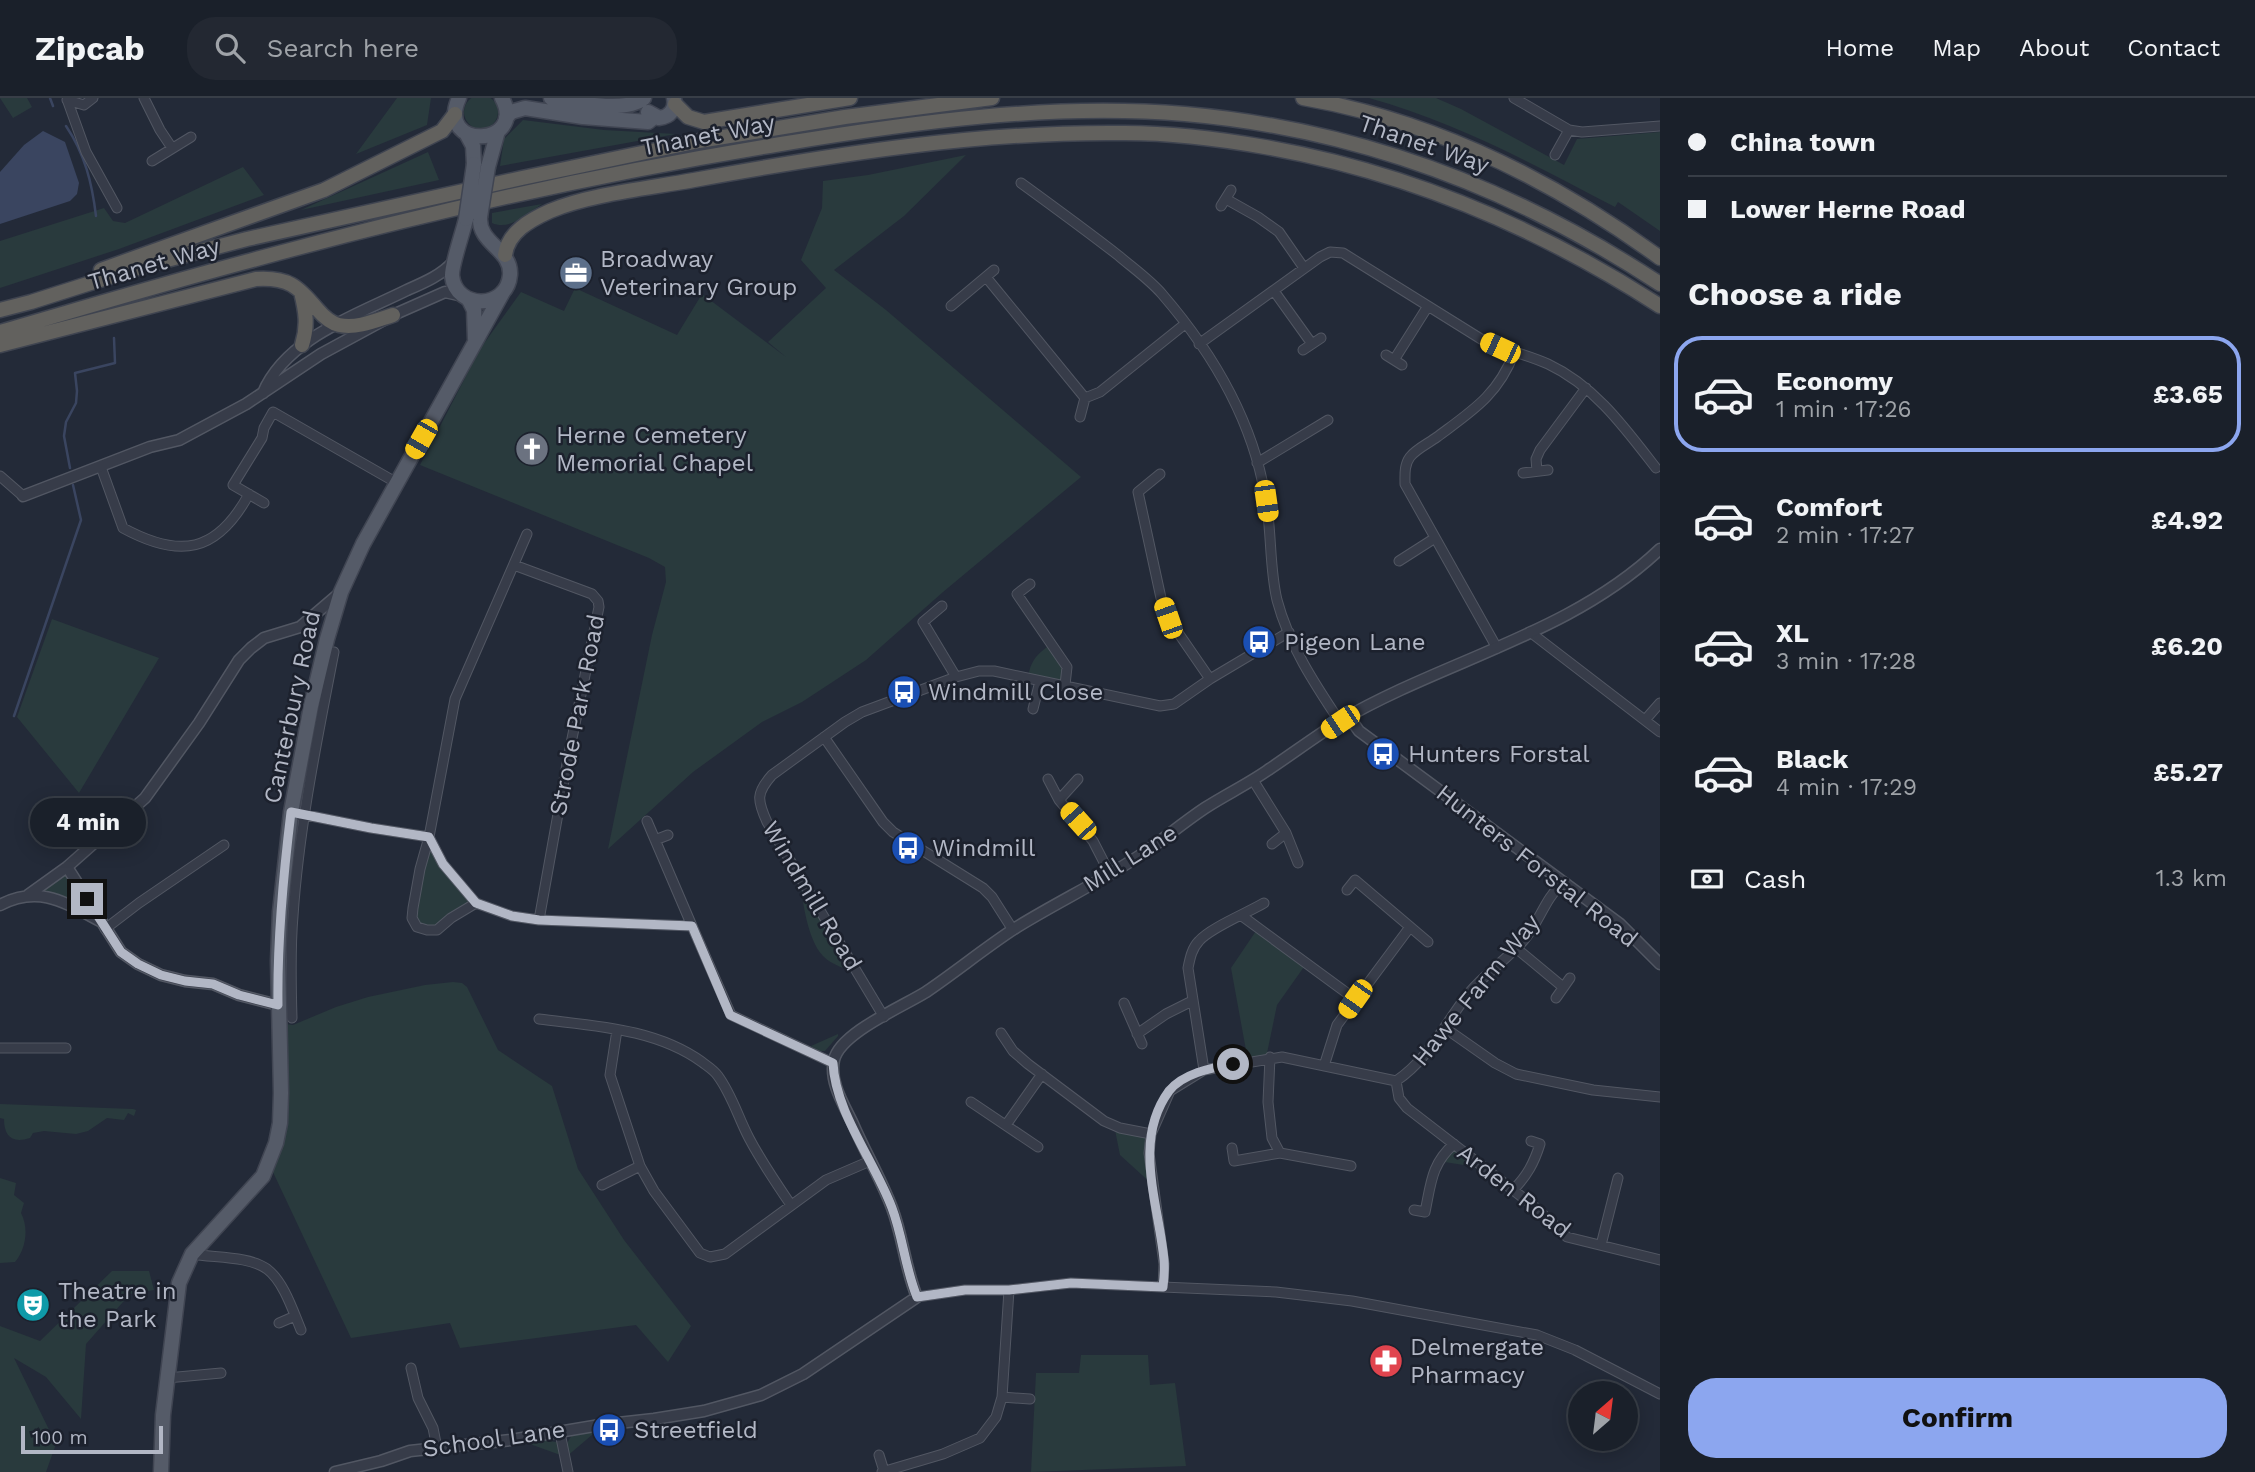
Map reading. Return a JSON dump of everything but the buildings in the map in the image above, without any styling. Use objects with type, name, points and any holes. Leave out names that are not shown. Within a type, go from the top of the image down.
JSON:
[{"type":"highway","points":[[674,101],[688,117],[704,122],[850,98]]},
{"type":"highway","name":"Thanet Way","points":[[0,310],[144,266],[247,239],[522,178],[723,137],[992,98]]},
{"type":"highway","name":"Thanet Way","points":[[1303,98],[1357,109],[1483,152],[1585,206],[1660,258]]},
{"type":"highway","points":[[0,304],[324,190],[442,131],[456,104]]},
{"type":"highway","name":"Thanet Way","points":[[0,332],[241,263],[442,211],[724,153],[899,126],[1033,112],[1110,110],[1185,114],[1270,125],[1390,154],[1488,190],[1578,233],[1660,284]]},
{"type":"highway","points":[[505,256],[508,242],[517,231],[557,208],[596,198],[771,166],[906,146],[997,137],[1147,134],[1204,138],[1265,147],[1379,173],[1458,200],[1549,240],[1660,306]]},
{"type":"highway","points":[[727,186],[737,178],[771,166]]},
{"type":"highway","points":[[0,345],[242,282],[270,278],[300,289],[324,317],[336,325],[355,326],[393,315]]},
{"type":"highway","points":[[300,289],[307,315],[307,330],[302,345]]},
{"type":"main road","points":[[475,341],[474,310],[455,287],[452,278],[455,258],[473,218],[481,166],[506,118],[502,98]]},
{"type":"main road","name":"Thanet Way","points":[[551,98],[621,106],[637,103],[645,98]]},
{"type":"main road","points":[[645,98],[647,111],[654,117],[668,116],[674,101]]},
{"type":"main road","points":[[456,104],[460,128],[466,133],[486,137],[498,131]]},
{"type":"main road","name":"Thanet Way","points":[[506,118],[511,112],[525,108],[604,119],[648,122],[654,117]]},
{"type":"main road","points":[[466,133],[481,166]]},
{"type":"main road","points":[[467,299],[488,301],[503,292],[510,275],[505,256],[493,246],[473,218]]},
{"type":"main road","name":"Canterbury Road","points":[[192,1254],[263,1176],[271,1159],[280,1123],[290,1002],[278,961],[280,912],[298,814],[311,706],[341,592],[363,544],[503,292]]},
{"type":"main road","points":[[161,1472],[167,1378],[179,1283],[192,1254]]},
{"type":"street","points":[[67,100],[83,105],[93,98]]},
{"type":"street","points":[[144,98],[172,148]]},
{"type":"street","points":[[1514,98],[1569,130],[1582,132],[1660,126]]},
{"type":"street","points":[[67,100],[86,152],[117,208]]},
{"type":"street","points":[[1555,155],[1569,130]]},
{"type":"street","points":[[152,161],[191,137]]},
{"type":"street","points":[[1021,183],[1081,226],[1161,293],[1228,386],[1238,407],[1265,493],[1278,600],[1289,632],[1303,665],[1344,719]]},
{"type":"street","points":[[1226,198],[1279,232],[1304,268]]},
{"type":"street","points":[[1199,344],[1304,268],[1330,252],[1343,253],[1483,340],[1569,375],[1615,415],[1656,468]]},
{"type":"street","points":[[263,393],[270,375],[302,345],[336,325],[421,284],[443,271],[455,258]]},
{"type":"street","points":[[951,306],[994,270]]},
{"type":"street","points":[[986,278],[1085,398]]},
{"type":"street","points":[[1274,290],[1316,341],[1303,350]]},
{"type":"street","points":[[0,476],[23,496],[150,447],[179,440],[209,426],[321,354],[393,315],[445,292],[467,299]]},
{"type":"street","points":[[1394,360],[1428,306]]},
{"type":"street","points":[[1085,398],[1100,392],[1185,324]]},
{"type":"street","points":[[1497,648],[1405,484],[1405,469],[1410,456],[1465,416],[1496,389],[1507,372],[1514,353]]},
{"type":"street","points":[[1536,471],[1536,459],[1540,450],[1586,388]]},
{"type":"street","points":[[1080,417],[1085,398]]},
{"type":"street","points":[[264,503],[233,485],[262,438],[273,412],[397,483]]},
{"type":"street","points":[[1257,463],[1328,420]]},
{"type":"street","points":[[101,467],[122,528],[136,536],[182,548],[202,545],[221,531],[237,516],[249,494]]},
{"type":"street","points":[[1523,473],[1548,470]]},
{"type":"street","points":[[1160,474],[1138,492],[1161,598],[1168,618],[1210,679]]},
{"type":"street","points":[[476,903],[437,930],[418,927],[412,918],[455,699],[527,534]]},
{"type":"street","points":[[1399,561],[1435,538]]},
{"type":"street","name":"Mill Lane","points":[[833,1063],[841,1044],[850,1036],[945,979],[1013,930],[1069,895],[1110,874],[1206,807],[1253,780],[1344,719],[1432,674],[1497,648],[1584,605],[1644,564],[1660,549]]},
{"type":"street","name":"Strode Park Road","points":[[514,565],[592,594],[599,607],[539,920]]},
{"type":"street","points":[[1030,584],[1017,594],[1067,667],[1065,685]]},
{"type":"street","points":[[0,905],[28,895],[67,867],[145,798],[199,723],[239,660],[251,648],[264,638],[300,627],[341,592]]},
{"type":"street","points":[[942,606],[923,622],[956,677]]},
{"type":"street","name":"Windmill Road","points":[[884,1017],[773,833],[759,804],[759,794],[772,775],[862,712],[979,670],[1160,706],[1174,705],[1210,679],[1289,632]]},
{"type":"street","points":[[1531,632],[1660,732]]},
{"type":"street","name":"Canterbury Road","points":[[298,814],[334,652]]},
{"type":"street","points":[[1033,709],[1040,681]]},
{"type":"street","points":[[1645,720],[1660,704]]},
{"type":"street","name":"Hunters Forstal Road","points":[[1344,719],[1620,924],[1660,964]]},
{"type":"street","points":[[824,737],[883,822],[893,832],[983,888],[1013,930]]},
{"type":"street","points":[[1048,779],[1059,800],[1093,841],[1110,874]]},
{"type":"street","points":[[1059,800],[1079,779]]},
{"type":"street","points":[[1253,780],[1286,833],[1298,863]]},
{"type":"street","points":[[298,814],[429,837]]},
{"type":"street","points":[[647,821],[730,1015],[833,1063],[836,1088],[892,1206],[917,1297],[965,1290],[1009,1290],[1071,1283],[1276,1292],[1352,1301],[1537,1335],[1576,1350],[1660,1394]]},
{"type":"street","points":[[1272,844],[1286,833]]},
{"type":"street","points":[[655,840],[668,835]]},
{"type":"street","points":[[429,837],[443,864],[476,903],[512,916],[539,920],[692,926]]},
{"type":"street","points":[[102,925],[224,845]]},
{"type":"street","points":[[67,867],[121,952],[161,975],[213,984],[239,995],[290,1002]]},
{"type":"street","points":[[1347,890],[1355,880],[1428,942]]},
{"type":"street","name":"Hawe Farm Way","points":[[1163,1287],[1164,1257],[1149,1153],[1151,1134],[1170,1091],[1204,1070],[1282,1056],[1396,1080],[1421,1060],[1469,994],[1516,948],[1537,920],[1551,893],[1563,882]]},
{"type":"street","points":[[28,895],[61,901],[102,925]]},
{"type":"street","points":[[1204,1070],[1188,968],[1197,943],[1205,935],[1264,903]]},
{"type":"street","points":[[1242,916],[1355,999]]},
{"type":"street","points":[[1324,1066],[1337,1025],[1410,927]]},
{"type":"street","points":[[1516,948],[1563,987]]},
{"type":"street","points":[[1556,998],[1570,978]]},
{"type":"street","points":[[1137,1034],[1166,1014],[1192,1001]]},
{"type":"street","name":"Canterbury Road","points":[[290,1002],[292,1018]]},
{"type":"street","points":[[1125,1003],[1142,1044]]},
{"type":"street","points":[[539,1019],[617,1030],[662,1041],[695,1058],[716,1073],[732,1097],[762,1162],[791,1205]]},
{"type":"street","points":[[1445,1028],[1495,1063],[1517,1074],[1593,1090],[1660,1097]]},
{"type":"street","points":[[617,1030],[610,1075],[639,1166],[700,1253],[710,1257],[726,1254],[826,1180],[870,1161]]},
{"type":"street","points":[[1001,1032],[1013,1051],[1104,1121],[1120,1128],[1151,1134]]},
{"type":"street","points":[[0,1048],[66,1048]]},
{"type":"street","points":[[1270,1057],[1268,1104],[1272,1138],[1280,1153]]},
{"type":"street","points":[[1006,1125],[1042,1074]]},
{"type":"street","name":"Arden Road","points":[[1396,1080],[1399,1098],[1407,1108],[1535,1207],[1567,1237],[1660,1260]]},
{"type":"street","points":[[971,1102],[1038,1147]]},
{"type":"street","points":[[1513,1190],[1534,1164],[1540,1144],[1531,1141]]},
{"type":"street","points":[[1414,1210],[1425,1212],[1435,1166],[1442,1154],[1454,1144]]},
{"type":"street","points":[[1232,1148],[1234,1161],[1280,1153],[1351,1166]]},
{"type":"street","points":[[602,1185],[639,1166]]},
{"type":"street","points":[[1601,1245],[1618,1178]]},
{"type":"street","points":[[192,1254],[256,1263],[267,1269],[276,1278],[301,1330]]},
{"type":"street","points":[[879,1455],[883,1472],[943,1454],[980,1438],[996,1417],[1002,1397],[1009,1290]]},
{"type":"street","name":"School Lane","points":[[335,1472],[410,1451],[511,1440],[577,1428],[654,1419],[704,1410],[761,1395],[803,1374],[917,1297]]},
{"type":"street","points":[[279,1323],[295,1316]]},
{"type":"street","points":[[411,1368],[418,1398],[433,1428],[437,1448]]},
{"type":"street","points":[[167,1378],[221,1373]]},
{"type":"street","points":[[1002,1397],[1030,1399]]},
{"type":"street","points":[[560,1433],[568,1472]]},
{"type":"shaded area","points":[[481,95],[493,100],[498,112],[493,124],[481,129],[469,124],[464,112],[469,100]]},
{"type":"shaded area","points":[[0,98],[27,98],[32,107],[13,118]]},
{"type":"shaded area","points":[[397,98],[431,98],[427,125],[356,154]]},
{"type":"shaded area","points":[[1369,98],[1436,98],[1564,165],[1577,139],[1660,132],[1660,231],[1618,202],[1615,207],[1464,132]]},
{"type":"shaded area","points":[[523,120],[604,130],[676,134],[500,166],[504,139]]},
{"type":"shaded area","points":[[428,152],[439,180],[301,210]]},
{"type":"shaded area","points":[[966,155],[904,216],[834,270],[886,310],[1081,477],[866,660],[802,702],[762,722],[693,772],[608,849],[652,635],[666,582],[665,567],[649,558],[420,465],[480,349],[521,292],[564,311],[575,288],[677,335],[702,294],[786,357],[768,342],[826,288],[801,260],[822,208],[823,181],[868,175]]},
{"type":"shaded area","points":[[243,167],[264,195],[119,249],[0,288],[0,241],[104,208],[113,221],[125,223]]},
{"type":"shaded area","points":[[542,204],[512,223],[492,223],[492,213]]},
{"type":"shaded area","points":[[52,619],[159,658],[79,793],[17,717]]},
{"type":"shaded area","points":[[1051,644],[1067,667],[1065,685],[1028,679],[1035,658]]},
{"type":"shaded area","points":[[429,837],[476,903],[437,930],[417,927],[413,907]]},
{"type":"shaded area","points":[[67,867],[100,921],[28,895]]},
{"type":"shaded area","points":[[800,876],[858,973],[831,962],[818,949],[806,918]]},
{"type":"shaded area","points":[[1258,928],[1306,964],[1277,1005],[1266,1058],[1248,1061],[1231,968]]},
{"type":"shaded area","points":[[453,982],[467,987],[498,1050],[552,1086],[578,1169],[624,1240],[691,1326],[668,1362],[636,1325],[460,1348],[450,1323],[351,1338],[272,1170],[278,1023],[293,1025],[368,997]]},
{"type":"shaded area","points":[[838,1034],[825,1051],[818,1051],[811,1046]]},
{"type":"shaded area","points":[[0,1104],[136,1110],[134,1116],[128,1113],[124,1120],[107,1118],[88,1131],[76,1134],[44,1131],[18,1140],[7,1134],[4,1119],[0,1118]]},
{"type":"shaded area","points":[[1114,1125],[1151,1134],[1153,1185],[1120,1155]]},
{"type":"shaded area","points":[[1454,1144],[1483,1168],[1438,1161]]},
{"type":"shaded area","points":[[0,1178],[16,1183],[14,1195],[24,1203],[21,1213],[25,1238],[22,1251],[15,1262],[0,1263]]},
{"type":"shaded area","points":[[112,1271],[149,1271],[154,1290],[130,1294],[86,1344],[81,1419],[46,1377],[14,1358],[56,1444],[46,1472],[0,1472],[0,1326],[40,1341]]},
{"type":"shaded area","points":[[1081,1355],[1148,1355],[1150,1385],[1175,1383],[1186,1466],[1031,1472],[1036,1373],[1079,1373]]},
{"type":"shaded area","points":[[573,1429],[599,1429],[566,1457],[527,1443],[526,1437],[567,1443]]},
{"type":"water","points":[[43,131],[65,142],[79,183],[77,194],[70,201],[0,224],[0,172],[24,145]]},
{"type":"waterway","points":[[50,98],[53,106]]},
{"type":"waterway","points":[[66,126],[87,169],[96,216]]},
{"type":"waterway","points":[[70,468],[64,436],[66,422],[76,403],[75,373],[115,363],[114,338]]},
{"type":"waterway","points":[[14,716],[81,520],[73,485]]},
{"type":"place","name":"Broadway Veterinary Group","points":[[576,273]]},
{"type":"place","name":"Herne Cemetery Memorial Chapel","points":[[532,449]]},
{"type":"place","name":"Pigeon Lane","points":[[1259,642]]},
{"type":"place","name":"Windmill Close","points":[[904,692]]},
{"type":"place","name":"Hunters Forstal","points":[[1383,754]]},
{"type":"place","name":"Windmill","points":[[908,848]]},
{"type":"place","name":"Theatre in the Park","points":[[33,1305]]},
{"type":"place","name":"Delmergate Pharmacy","points":[[1386,1361]]},
{"type":"place","name":"Streetfield","points":[[609,1430]]},
{"type":"route","points":[[87,899],[121,952],[138,964],[161,975],[213,984],[259,1002],[278,1005],[280,912],[291,812],[429,837],[443,864],[476,903],[512,916],[539,920],[692,926],[730,1015],[833,1063],[836,1088],[892,1206],[917,1297],[965,1290],[1009,1290],[1071,1283],[1163,1287],[1164,1264],[1149,1153],[1151,1134],[1158,1114],[1170,1091],[1177,1084],[1204,1070],[1233,1064]]}]
